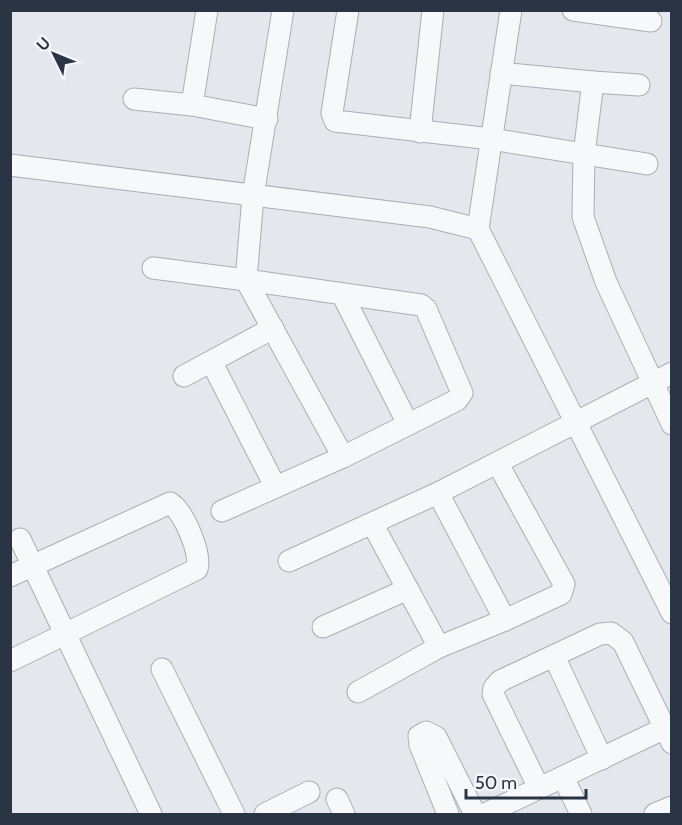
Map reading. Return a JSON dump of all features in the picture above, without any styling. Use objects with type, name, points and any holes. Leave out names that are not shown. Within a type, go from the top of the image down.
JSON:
[{"type":"street","points":[[192,105],[207,10]]},
{"type":"street","points":[[283,10],[253,196],[246,280],[343,457]]},
{"type":"street","points":[[348,10],[333,117],[338,122],[491,140],[646,164]]},
{"type":"street","points":[[420,132],[433,10]]},
{"type":"street","points":[[511,10],[478,229],[573,422],[672,614]]},
{"type":"street","points":[[573,10],[651,21]]},
{"type":"street","points":[[501,73],[639,85]]},
{"type":"street","points":[[593,82],[584,154],[583,217],[606,282],[672,424]]},
{"type":"street","points":[[134,99],[192,105],[267,118]]},
{"type":"street","points":[[10,165],[430,218],[478,229]]},
{"type":"street","points":[[153,268],[421,305],[426,309],[462,393],[457,400],[343,457],[222,511]]},
{"type":"street","points":[[342,294],[408,424]]},
{"type":"street","points":[[184,376],[212,363],[273,328]]},
{"type":"street","points":[[212,363],[274,486]]},
{"type":"street","points":[[289,561],[373,525],[498,464],[651,381],[672,373]]},
{"type":"street","points":[[358,692],[440,647],[561,594],[564,584],[498,464]]},
{"type":"street","points":[[438,493],[505,620]]},
{"type":"street","points":[[10,576],[170,503],[178,508],[198,556],[197,569],[10,661]]},
{"type":"street","points":[[373,525],[440,647]]},
{"type":"street","points":[[20,539],[152,814]]},
{"type":"street","points":[[323,627],[408,589]]},
{"type":"street","points":[[495,812],[539,788],[602,759],[668,735],[636,664],[618,635],[600,634],[500,681],[493,691],[539,788]]},
{"type":"street","points":[[554,656],[602,759]]},
{"type":"street","points":[[162,669],[234,814]]},
{"type":"street","points":[[448,814],[418,739],[426,732],[436,737],[475,814]]},
{"type":"street","points":[[563,777],[581,814]]},
{"type":"street","points":[[265,814],[309,792]]},
{"type":"street","points":[[655,814],[672,807]]}]
